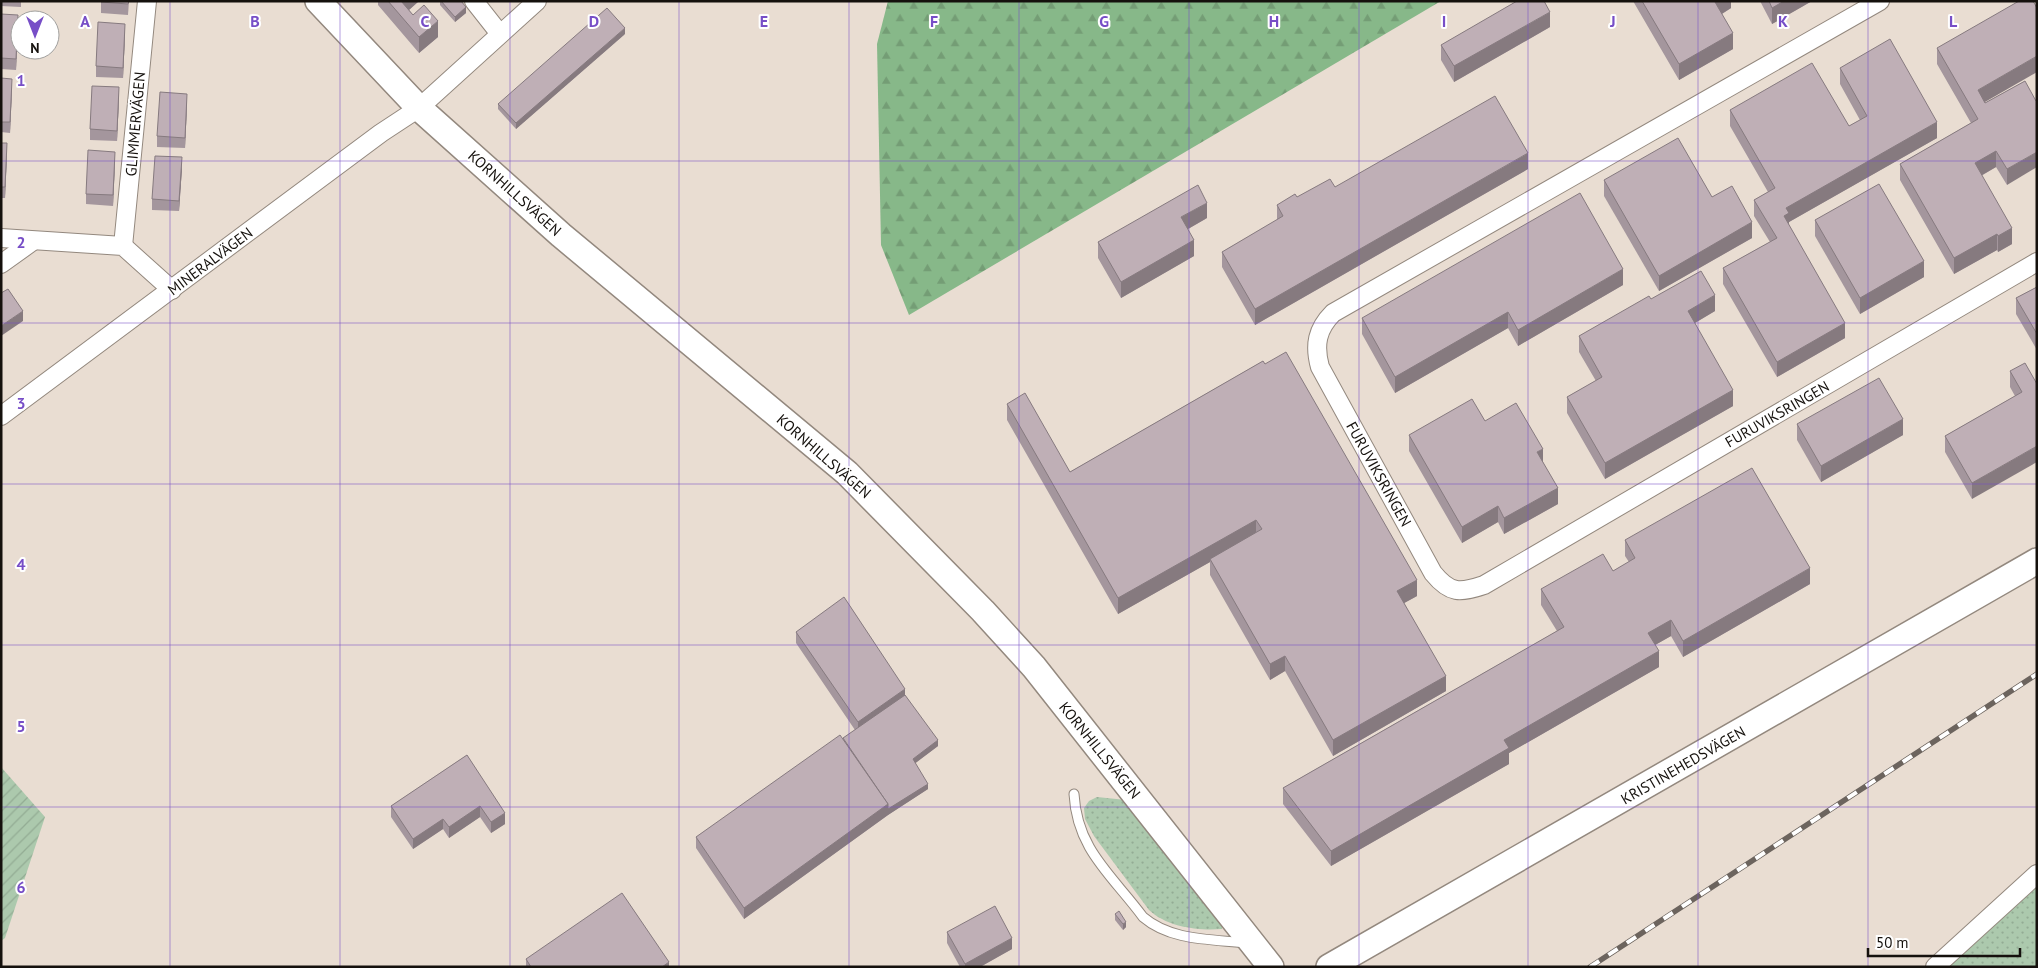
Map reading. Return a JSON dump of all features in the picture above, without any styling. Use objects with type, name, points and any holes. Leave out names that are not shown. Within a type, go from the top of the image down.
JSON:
[{"type":"street","name":"GLIMMERVÄGEN","points":[[123,246],[147,1]]},
{"type":"street","name":"KORNHILLSVÄGEN","points":[[318,1],[419,108],[561,235],[848,473],[983,611],[1034,667],[1271,967]]},
{"type":"street","points":[[474,1],[500,34]]},
{"type":"street","name":"MINERALVÄGEN","points":[[1,416],[382,133],[419,108],[537,1]]},
{"type":"street","name":"FURUVIKSRINGEN","points":[[1880,1],[1342,308],[1326,320],[1317,337],[1317,356],[1320,367],[1433,573],[1448,588],[1456,591],[1484,585],[2037,262]]},
{"type":"street","points":[[1,238],[123,246],[172,290]]},
{"type":"street","points":[[1,264],[33,240]]},
{"type":"street","name":"KRISTINEHEDSVÄGEN","points":[[1329,967],[2037,561]]},
{"type":"street","points":[[1935,967],[2036,874]]},
{"type":"lane","points":[[1074,794],[1075,812],[1084,841],[1143,918],[1154,927],[1192,938],[1254,944]]},
{"type":"green space","points":[[888,1],[1441,1],[909,315],[881,245],[877,44]]},
{"type":"green space","points":[[1,767],[45,817],[5,938],[1,941]]},
{"type":"green space","points":[[1097,797],[1126,800],[1222,926],[1222,929],[1183,927],[1156,916],[1149,910],[1094,836],[1085,819],[1084,808],[1089,801]]},
{"type":"green space","points":[[2037,885],[2037,967],[1948,966]]},
{"type":"building","points":[[101,1],[129,1],[128,4]]},
{"type":"building","points":[[388,1],[401,1],[413,15],[424,5],[438,21],[419,37]]},
{"type":"building","points":[[441,1],[461,1],[466,7],[455,17]]},
{"type":"building","points":[[1517,1],[1544,1],[1550,12],[1454,66],[1441,45]]},
{"type":"building","points":[[1642,1],[1715,1],[1733,33],[1679,64]]},
{"type":"building","points":[[1769,1],[1784,1],[1772,8]]},
{"type":"building","points":[[2019,1],[2033,1],[2037,8],[2037,56],[1978,90],[1985,103],[2025,81],[2037,100],[2037,152],[2007,169],[1996,151],[1975,163],[2012,228],[1998,236],[1997,234],[1954,258],[1900,164],[1978,119],[1937,48]]},
{"type":"building","points":[[607,8],[625,28],[516,123],[498,104]]},
{"type":"building","points":[[1,14],[10,15],[10,59],[1,58]]},
{"type":"building","points":[[98,22],[125,24],[123,68],[96,66]]},
{"type":"building","points":[[1890,39],[1937,122],[1786,208],[1789,213],[1784,216],[1845,323],[1777,362],[1723,268],[1777,238],[1754,200],[1775,188],[1730,110],[1812,63],[1849,126],[1867,116],[1840,68]]},
{"type":"building","points":[[1,78],[12,79],[10,122],[1,122]]},
{"type":"building","points":[[92,86],[119,87],[117,131],[90,129]]},
{"type":"building","points":[[160,92],[187,94],[185,138],[157,136]]},
{"type":"building","points":[[1495,96],[1528,153],[1255,309],[1222,252],[1283,216],[1277,205],[1295,194],[1297,197],[1330,179],[1335,187]]},
{"type":"building","points":[[1678,138],[1712,197],[1732,186],[1752,222],[1659,276],[1604,180]]},
{"type":"building","points":[[1,143],[7,143],[5,187],[1,187]]},
{"type":"building","points":[[88,150],[115,152],[113,195],[86,194]]},
{"type":"building","points":[[155,156],[182,157],[179,201],[152,199]]},
{"type":"building","points":[[1879,184],[1924,261],[1860,298],[1815,220]]},
{"type":"building","points":[[1198,185],[1207,203],[1181,217],[1194,240],[1121,282],[1098,242]]},
{"type":"building","points":[[1580,193],[1623,269],[1518,330],[1508,312],[1395,377],[1362,318]]},
{"type":"building","points":[[1701,271],[1715,295],[1688,311],[1733,390],[1605,463],[1567,397],[1602,377],[1579,336],[1649,296],[1651,299]]},
{"type":"building","points":[[2037,287],[2037,334],[2016,298]]},
{"type":"building","points":[[8,289],[23,311],[1,326],[1,293]]},
{"type":"building","points":[[1286,352],[1417,580],[1397,591],[1446,676],[1333,740],[1285,656],[1270,664],[1210,559],[1262,529],[1256,520],[1118,598],[1007,404],[1025,393],[1070,472],[1263,361],[1265,364]]},
{"type":"building","points":[[2025,363],[2037,384],[2037,446],[1972,483],[1945,436],[2022,392],[2010,371]]},
{"type":"building","points":[[1879,378],[1903,419],[1821,466],[1797,424]]},
{"type":"building","points":[[1472,399],[1485,421],[1516,403],[1543,449],[1537,452],[1558,488],[1504,518],[1498,506],[1462,527],[1409,435]]},
{"type":"building","points":[[1752,468],[1810,568],[1683,641],[1671,620],[1648,633],[1659,651],[1504,740],[1509,748],[1331,851],[1283,788],[1564,627],[1541,589],[1603,554],[1613,571],[1635,558],[1625,540]]},
{"type":"building","points":[[844,597],[905,689],[858,722],[796,632]]},
{"type":"building","points":[[905,695],[938,740],[913,759],[928,784],[888,809],[888,804],[843,738]]},
{"type":"building","points":[[840,735],[888,804],[744,908],[696,837]]},
{"type":"building","points":[[467,755],[505,813],[491,822],[480,806],[449,827],[443,819],[413,839],[391,806]]},
{"type":"building","points":[[622,893],[669,962],[662,967],[531,967],[526,959]]},
{"type":"building","points":[[995,906],[1012,938],[965,964],[947,932]]},
{"type":"building","points":[[1119,911],[1126,922],[1123,924],[1115,914]]},
{"type":"railway","points":[[1590,967],[2037,674]]}]
